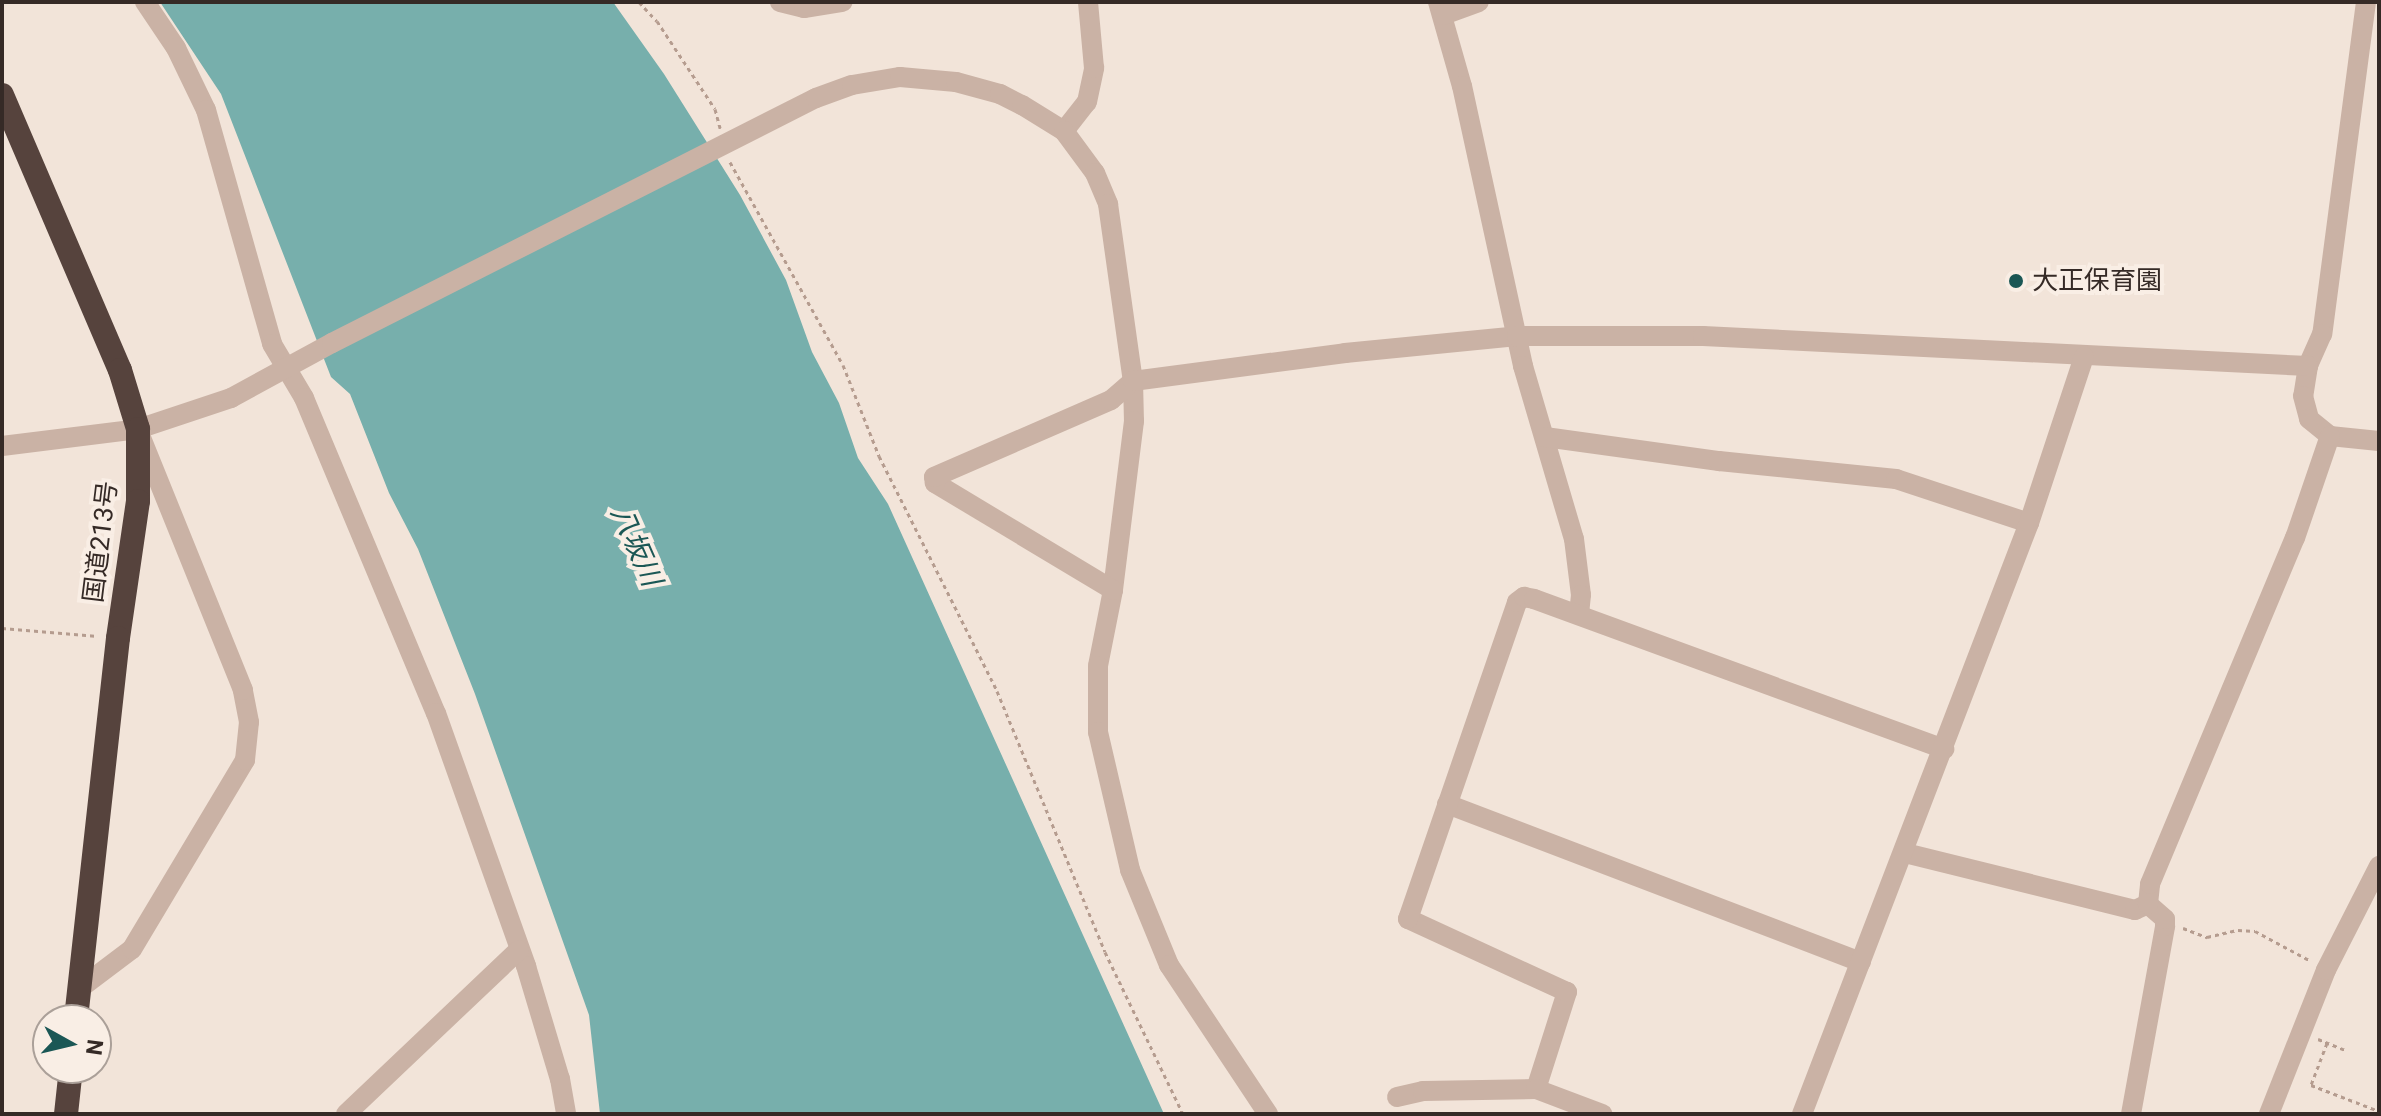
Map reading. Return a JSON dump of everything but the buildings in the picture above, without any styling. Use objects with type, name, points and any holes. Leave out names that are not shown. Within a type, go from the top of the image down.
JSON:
[{"type":"highway","name":"国道213号","points":[[2,95],[120,370],[138,429],[138,501],[118,638],[78,1004]]},
{"type":"highway","points":[[66,1113],[69,1084]]},
{"type":"street","points":[[145,2],[176,48],[206,110],[272,344],[304,398],[396,611],[519,950],[560,1079],[566,1114]]},
{"type":"street","points":[[780,2],[804,8],[843,2]]},
{"type":"street","points":[[1064,131],[1087,102],[1094,68],[1088,2]]},
{"type":"street","points":[[1479,2],[1440,8],[1517,336],[1574,539],[1581,595],[1579,615]]},
{"type":"street","points":[[2366,2],[2322,334],[2308,366],[2304,408],[2314,426],[2330,436],[2379,441]]},
{"type":"street","points":[[2,446],[138,429],[231,398],[816,98],[852,85],[900,77],[956,82],[1000,94],[1064,131],[1095,173],[1108,204],[1133,381],[1134,421],[1113,590],[1098,666],[1098,732],[1130,870],[1169,965],[1268,1114]]},
{"type":"street","points":[[1113,590],[935,483],[934,477],[1111,400],[1133,381],[1345,353],[1517,336],[1703,336],[2308,366]]},
{"type":"street","points":[[1802,1114],[1905,853],[2029,523],[2084,357]]},
{"type":"street","points":[[79,989],[132,949],[245,760],[249,722],[243,690],[138,429]]},
{"type":"street","points":[[2148,904],[2150,884],[2295,538],[2330,436]]},
{"type":"street","points":[[1545,437],[1896,479],[2029,523]]},
{"type":"street","points":[[1536,1089],[1567,992],[1408,919],[1517,602],[1524,597],[1534,599],[1944,749]]},
{"type":"street","points":[[1447,804],[1861,962]]},
{"type":"street","points":[[1905,853],[2135,910],[2148,904]]},
{"type":"street","points":[[2269,1114],[2326,970],[2379,866]]},
{"type":"street","points":[[2131,1114],[2165,919],[2148,904]]},
{"type":"street","points":[[346,1114],[519,950]]},
{"type":"street","points":[[1397,1097],[1423,1091],[1536,1089],[1602,1114]]},
{"type":"path","points":[[639,2],[657,21],[715,109],[724,146],[739,182],[843,365],[879,456],[997,691],[1105,952],[1183,1114]]},
{"type":"path","points":[[2,628],[118,638]]},
{"type":"path","points":[[2165,919],[2207,937],[2238,930],[2255,931],[2326,970]]},
{"type":"path","points":[[2311,1036],[2347,1051]]},
{"type":"path","points":[[2327,1043],[2311,1085],[2379,1111]]},
{"type":"water","name":"八坂川","points":[[160,2],[613,2],[664,74],[740,195],[786,280],[812,352],[839,403],[858,458],[888,504],[1164,1114],[600,1114],[589,1015],[475,694],[418,549],[389,493],[350,394],[331,377],[221,94]]},
{"type":"place","name":"大正保育園","points":[[2016,281]]}]
